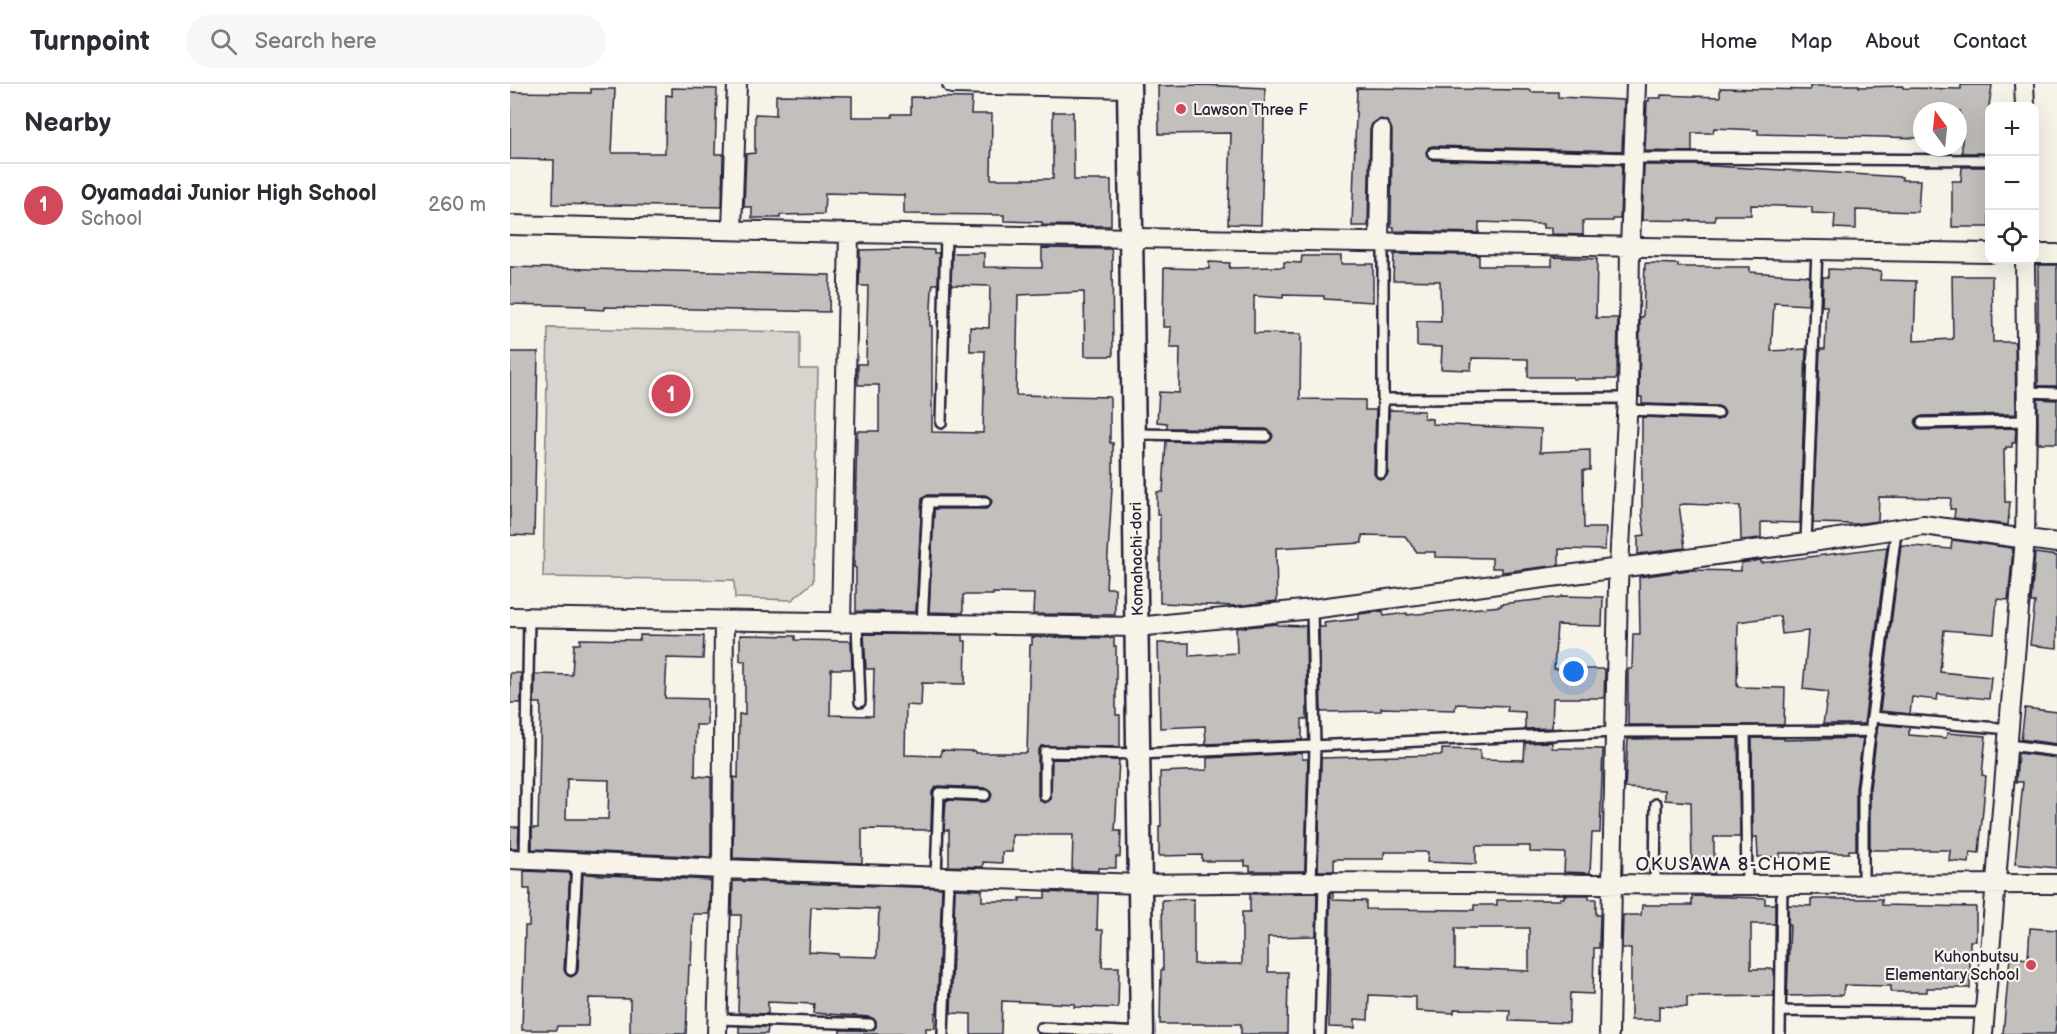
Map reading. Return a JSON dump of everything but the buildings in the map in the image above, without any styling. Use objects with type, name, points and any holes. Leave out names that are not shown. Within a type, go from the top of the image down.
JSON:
[{"type":"street","points":[[732,230],[737,84]]},
{"type":"street","points":[[952,84],[1129,86]]},
{"type":"street","points":[[1609,1034],[1619,568],[1627,404],[1636,84]]},
{"type":"street","points":[[2024,84],[2025,102]]},
{"type":"street","name":"Komahachi-dori","points":[[1129,86],[1142,1034]]},
{"type":"street","points":[[1381,130],[1381,242]]},
{"type":"street","points":[[510,225],[1630,248],[1985,253]]},
{"type":"street","points":[[849,233],[849,623]]},
{"type":"street","points":[[2039,254],[2057,254]]},
{"type":"street","points":[[1983,1034],[2025,538],[2027,421],[2025,264]]},
{"type":"street","points":[[510,617],[1137,627],[1312,609],[1896,531],[1923,525],[2057,543]]},
{"type":"street","points":[[717,1027],[722,869],[724,621]]},
{"type":"street","points":[[517,860],[1140,884],[2057,884]]},
{"type":"lane","points":[[1433,153],[1633,158],[1985,160]]},
{"type":"lane","points":[[941,423],[946,235]]},
{"type":"lane","points":[[1381,242],[1383,399],[1381,473]]},
{"type":"lane","points":[[1806,543],[1817,249]]},
{"type":"lane","points":[[2027,392],[2057,393]]},
{"type":"lane","points":[[1383,399],[1627,404],[1718,413]]},
{"type":"lane","points":[[1922,423],[2027,421]]},
{"type":"lane","points":[[1134,434],[1266,436]]},
{"type":"lane","points":[[922,625],[928,502],[985,502]]},
{"type":"lane","points":[[1863,885],[1863,788],[1896,531]]},
{"type":"lane","points":[[1312,609],[1320,1034]]},
{"type":"lane","points":[[517,860],[529,617]]},
{"type":"lane","points":[[849,623],[860,702]]},
{"type":"lane","points":[[1872,717],[2009,737],[2057,751]]},
{"type":"lane","points":[[1045,796],[1045,752],[1139,754],[1615,732],[1871,731]]},
{"type":"lane","points":[[1745,732],[1747,885]]},
{"type":"lane","points":[[943,1034],[939,793],[985,795]]},
{"type":"lane","points":[[1655,884],[1656,804]]},
{"type":"lane","points":[[571,970],[577,862]]},
{"type":"lane","points":[[1780,1034],[1782,885]]},
{"type":"lane","points":[[1780,1011],[1985,1013]]},
{"type":"lane","points":[[717,1027],[870,1024]]},
{"type":"lane","points":[[1041,1028],[1142,1034]]},
{"type":"shaded area","points":[[548,328],[800,332],[800,369],[818,369],[813,582],[792,600],[735,598],[734,580],[543,577]]},
{"type":"place","name":"Lawson Three F","points":[[1181,109]]},
{"type":"place","name":"Oyamadai Junior High School","points":[[671,394]]},
{"type":"place","name":"Kuhonbutsu Elementary School","points":[[2031,965]]},
{"type":"district","name":"OKUSAWA 8-CHOME","points":[[1734,864]]}]
